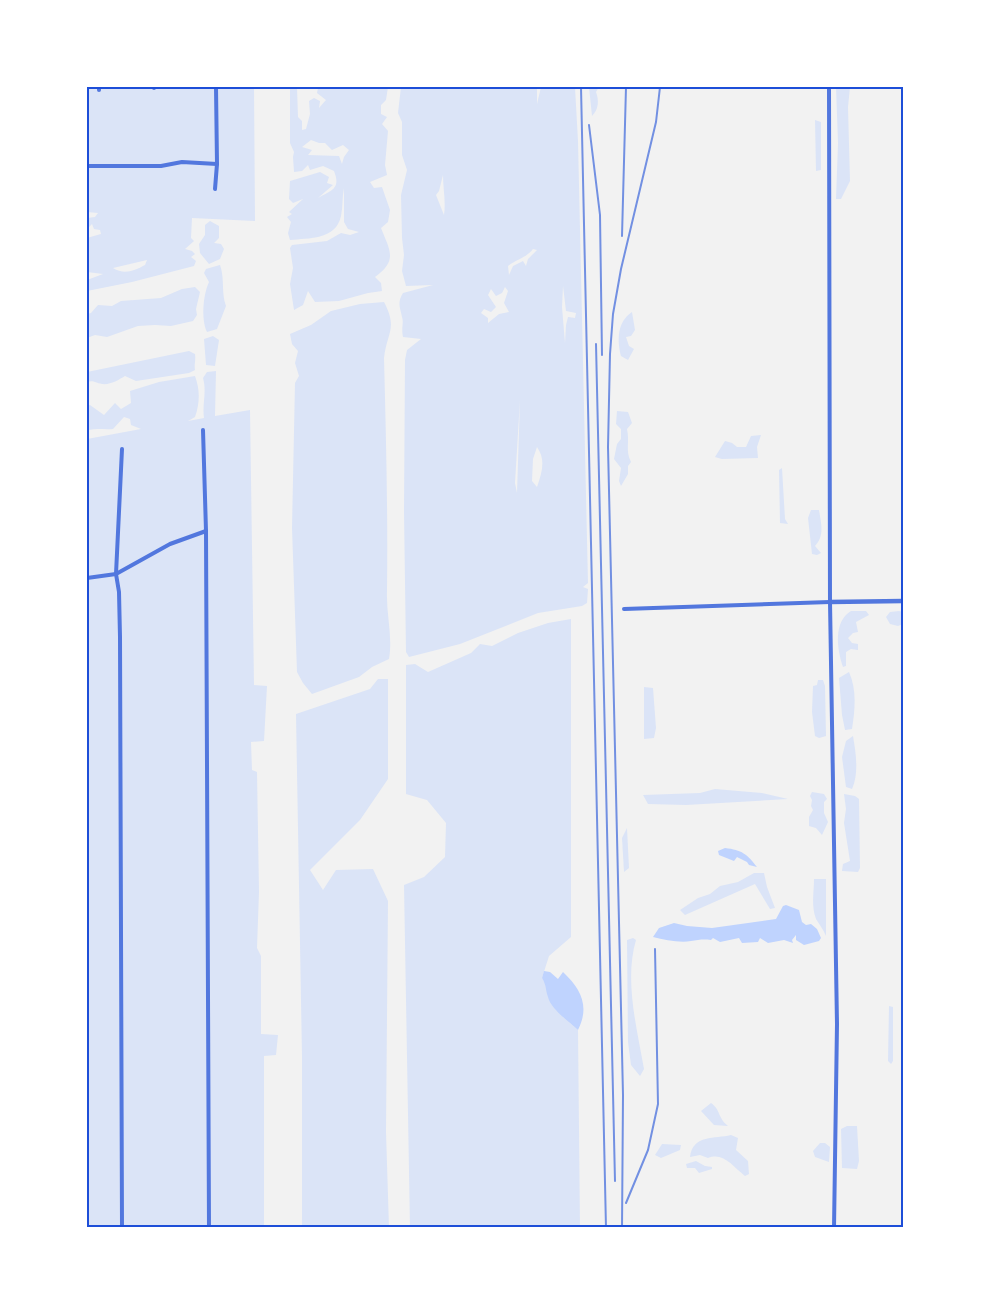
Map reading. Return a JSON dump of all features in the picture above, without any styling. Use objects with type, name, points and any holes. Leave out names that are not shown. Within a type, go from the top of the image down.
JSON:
[{"type":"street","points":[[214,189],[217,164],[216,87]]},
{"type":"street","points":[[829,87],[831,602],[837,1024],[834,1228]]},
{"type":"street","points":[[87,166],[161,166],[182,162],[217,164]]},
{"type":"street","points":[[203,430],[206,531],[209,1228]]},
{"type":"street","points":[[122,449],[116,574],[119,592],[120,637],[122,1228]]},
{"type":"street","points":[[87,578],[116,574],[170,544],[206,531]]},
{"type":"street","points":[[624,609],[903,601]]},
{"type":"shaded area","points":[[87,87],[254,87],[255,221],[192,218],[191,238],[194,241],[185,249],[195,254],[191,257],[196,261],[194,266],[87,291],[87,280],[103,274],[87,272],[87,238],[101,234],[100,230],[94,229],[92,224],[87,229],[87,218],[95,217],[98,213],[87,212]],"holes":[[[147,260],[145,265],[129,271],[113,268]]]},
{"type":"shaded area","points":[[290,87],[297,87],[298,117],[302,121],[302,130],[306,129],[310,114],[309,101],[314,98],[320,101],[319,108],[326,100],[317,93],[318,88],[316,87],[388,87],[386,100],[381,105],[381,114],[387,117],[382,124],[388,131],[385,165],[387,175],[370,182],[374,188],[382,187],[390,210],[388,222],[381,228],[389,249],[389,260],[375,277],[381,283],[382,291],[339,301],[315,302],[308,291],[303,305],[294,310],[290,284],[293,268],[290,248],[292,245],[327,241],[341,233],[350,235],[359,232],[348,229],[344,222],[344,188],[341,216],[334,230],[313,238],[290,240],[288,233],[291,222],[287,217],[292,214],[289,212],[303,199],[293,203],[289,199],[290,181],[320,172],[329,177],[327,183],[333,185],[318,198],[334,188],[336,177],[334,171],[323,166],[310,170],[308,165],[302,171],[294,172],[294,152],[290,143]],"holes":[[[311,140],[325,143],[332,150],[343,145],[349,150],[342,164],[339,156],[308,155],[312,150],[302,147]]]},
{"type":"shaded area","points":[[401,87],[537,87],[537,104],[541,87],[575,87],[588,583],[583,587],[588,589],[587,603],[582,606],[538,613],[460,644],[409,657],[406,652],[404,512],[405,360],[407,350],[421,339],[403,337],[400,302],[403,293],[433,285],[406,286],[402,271],[404,255],[401,195],[407,170],[402,155],[402,122],[398,113]],"holes":[[[443,175],[444,215],[436,195]],[[533,249],[537,250],[528,259],[526,266],[523,261],[513,266],[509,275],[508,266]],[[563,286],[566,311],[576,313],[575,318],[568,317],[565,343]],[[505,287],[508,291],[504,303],[509,312],[499,314],[488,323],[488,318],[481,313],[484,309],[491,312],[496,307],[488,295],[491,289],[496,296],[502,293]],[[520,400],[517,493],[515,483]],[[537,447],[542,457],[542,471],[537,487],[532,481],[533,459]]]},
{"type":"shaded area","points":[[589,87],[599,87],[596,92],[597,107],[592,116]]},
{"type":"shaded area","points":[[836,87],[850,87],[848,107],[850,181],[841,199],[836,199],[838,143]]},
{"type":"shaded area","points":[[815,120],[821,122],[821,170],[816,171]]},
{"type":"shaded area","points":[[210,221],[219,226],[219,238],[214,243],[221,244],[224,249],[220,259],[209,264],[200,253],[199,244],[205,235],[205,225]]},
{"type":"shaded area","points":[[220,265],[226,306],[217,329],[207,332],[204,307],[209,282],[204,273],[206,269]]},
{"type":"shaded area","points":[[195,287],[200,292],[197,315],[193,321],[171,326],[138,326],[107,337],[95,335],[87,338],[87,314],[98,305],[112,306],[121,301],[161,298],[182,289]]},
{"type":"shaded area","points":[[384,302],[391,325],[384,358],[389,659],[372,667],[359,677],[312,694],[297,672],[292,528],[295,383],[299,376],[295,363],[298,351],[292,344],[290,334],[311,325],[331,311],[360,304]]},
{"type":"shaded area","points":[[632,312],[635,330],[631,336],[626,337],[629,346],[634,349],[628,360],[621,356],[619,332],[623,321]]},
{"type":"shaded area","points":[[213,336],[219,340],[215,366],[206,365],[204,339]]},
{"type":"shaded area","points":[[189,351],[195,354],[195,370],[189,373],[136,381],[125,376],[105,384],[87,382],[87,372]]},
{"type":"shaded area","points":[[216,371],[215,416],[250,410],[254,685],[267,686],[264,741],[251,742],[252,770],[257,772],[259,892],[257,948],[261,956],[261,1034],[278,1035],[276,1055],[264,1056],[264,1228],[87,1228],[87,439],[141,429],[131,425],[130,419],[124,417],[113,429],[89,430],[87,435],[87,406],[90,405],[104,415],[115,403],[121,409],[131,403],[130,391],[159,382],[195,376],[199,391],[198,406],[195,417],[188,421],[204,418],[203,378],[207,372]]},
{"type":"shaded area","points":[[617,411],[628,412],[632,423],[627,429],[628,454],[631,462],[628,466],[628,474],[621,486],[619,481],[621,468],[614,459],[617,444],[621,439],[621,429],[616,424]]},
{"type":"shaded area","points":[[761,435],[757,447],[758,458],[722,459],[715,457],[725,441],[737,447],[746,447],[751,436]]},
{"type":"shaded area","points":[[782,468],[785,519],[788,524],[780,523],[779,470]]},
{"type":"shaded area","points":[[811,510],[819,510],[821,520],[821,534],[815,546],[821,553],[817,555],[812,554],[808,518]]},
{"type":"shaded area","points":[[851,611],[866,611],[869,615],[856,622],[858,632],[848,638],[852,643],[858,644],[858,650],[851,649],[846,652],[846,666],[843,667],[838,644],[839,629],[845,616]]},
{"type":"shaded area","points":[[890,612],[903,612],[903,624],[898,626],[890,624],[886,617]]},
{"type":"shaded area","points":[[571,619],[571,937],[549,956],[542,978],[563,1017],[578,1030],[580,1228],[410,1228],[404,885],[424,877],[445,857],[446,823],[427,800],[406,794],[406,665],[415,664],[428,672],[471,653],[480,644],[492,646],[518,633],[548,623]]},
{"type":"shaded area","points":[[849,672],[854,693],[854,707],[852,729],[845,730],[839,678]]},
{"type":"shaded area","points":[[378,679],[388,679],[388,779],[360,820],[310,870],[323,890],[336,870],[373,869],[388,901],[386,1132],[389,1228],[302,1228],[302,1057],[296,714],[370,689]]},
{"type":"shaded area","points":[[818,680],[823,680],[825,686],[826,736],[819,738],[815,736],[812,712],[813,686],[817,685]]},
{"type":"shaded area","points":[[644,687],[653,688],[656,728],[654,738],[644,739]]},
{"type":"shaded area","points":[[853,736],[856,770],[852,789],[846,787],[842,757],[846,741]]},
{"type":"shaded area","points":[[715,789],[762,793],[788,799],[686,805],[648,804],[643,795],[700,793]]},
{"type":"shaded area","points":[[812,792],[824,794],[827,799],[824,802],[824,813],[828,822],[822,835],[816,828],[809,826],[809,817],[813,810],[810,796]]},
{"type":"shaded area","points":[[844,794],[859,799],[860,868],[858,872],[842,871],[843,864],[850,861],[844,823],[846,809]]},
{"type":"shaded area","points":[[627,828],[629,868],[624,872],[622,838]]},
{"type":"shaded area","points":[[754,873],[764,873],[775,908],[770,909],[755,884],[685,915],[680,910],[720,886],[738,882]]},
{"type":"shaded area","points":[[814,879],[826,879],[826,936],[814,914]]},
{"type":"shaded area","points":[[633,938],[636,940],[631,988],[644,1069],[640,1076],[631,1065],[628,1042],[627,940]]},
{"type":"shaded area","points":[[889,1006],[893,1007],[893,1061],[891,1064],[888,1061]]},
{"type":"shaded area","points":[[711,1103],[728,1126],[714,1125],[701,1111]]},
{"type":"shaded area","points":[[847,1126],[857,1126],[859,1161],[857,1169],[842,1168],[841,1129]]},
{"type":"shaded area","points":[[731,1135],[738,1138],[736,1150],[748,1161],[749,1174],[745,1176],[728,1161],[719,1157],[708,1158],[700,1155],[690,1157],[695,1144],[700,1141]]},
{"type":"shaded area","points":[[820,1143],[825,1143],[830,1147],[829,1162],[815,1157],[813,1151]]},
{"type":"shaded area","points":[[662,1144],[681,1145],[680,1150],[661,1158],[655,1155]]},
{"type":"shaded area","points":[[696,1161],[712,1169],[699,1173],[695,1168],[687,1168],[686,1164]]},
{"type":"water","points":[[725,848],[744,853],[757,867],[737,857],[734,861],[719,855],[718,851]]},
{"type":"water","points":[[783,906],[799,910],[802,922],[806,925],[811,924],[817,929],[821,938],[819,941],[804,945],[796,940],[796,935],[792,940],[793,943],[784,940],[768,943],[760,938],[758,942],[742,943],[739,938],[720,942],[713,938],[682,942],[653,937],[659,928],[674,923],[712,928],[776,919]]},
{"type":"water","points":[[544,971],[550,972],[558,979],[563,972],[579,991],[583,1013],[578,1030],[560,1015],[550,1001],[542,978]]},
{"type":"railway","points":[[581,87],[606,1228]]},
{"type":"railway","points":[[622,236],[626,87]]},
{"type":"railway","points":[[622,1228],[623,1095],[608,447],[610,354],[613,314],[621,269],[656,122],[660,87]]},
{"type":"railway","points":[[589,125],[600,215],[602,355]]},
{"type":"railway","points":[[596,344],[615,1181]]},
{"type":"railway","points":[[626,1203],[648,1150],[658,1104],[655,949]]}]
